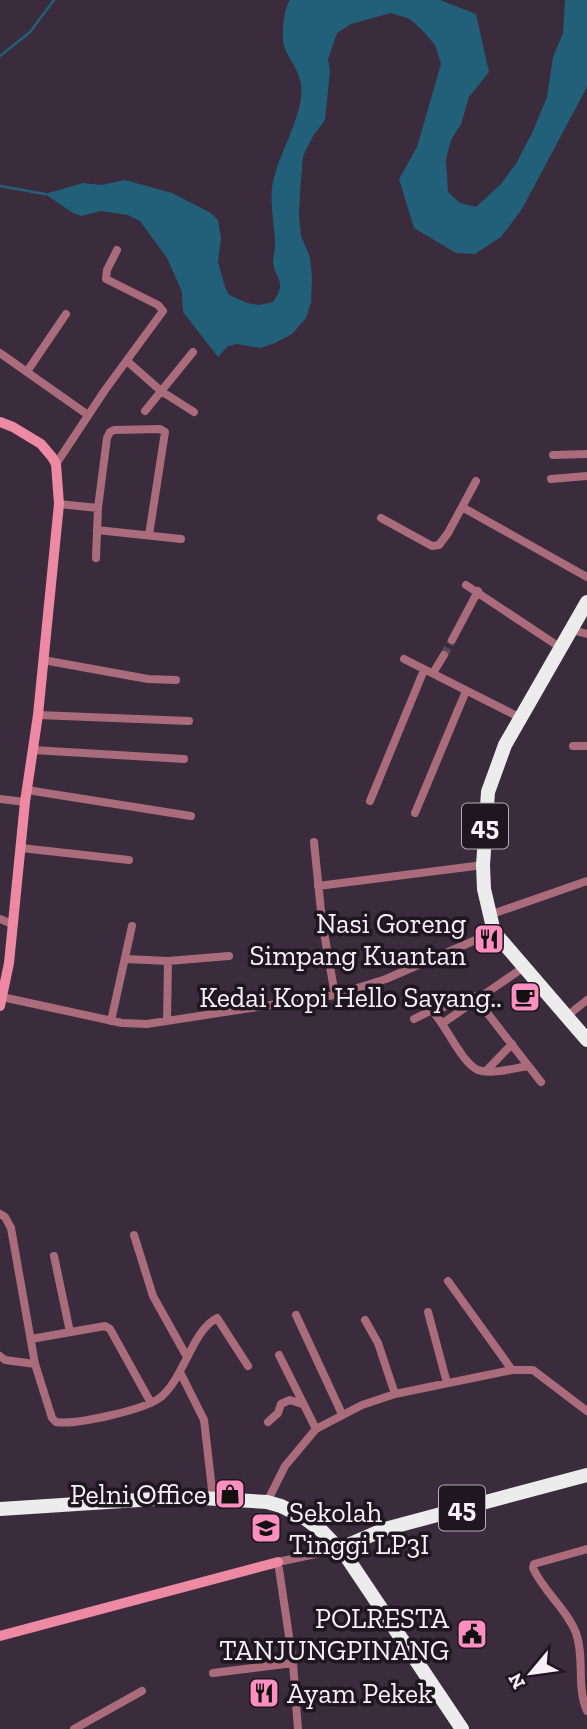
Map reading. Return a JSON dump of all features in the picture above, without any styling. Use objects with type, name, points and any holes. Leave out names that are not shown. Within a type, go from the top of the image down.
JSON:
[{"type":"highway","name":"45","points":[[587,602],[505,745],[488,792],[483,865],[484,889],[494,932],[587,1040]]},
{"type":"highway","name":"45","points":[[340,1549],[385,1529],[587,1475]]},
{"type":"highway","points":[[0,1509],[49,1504],[214,1497],[267,1502],[303,1517],[340,1549],[462,1729]]},
{"type":"street","points":[[55,464],[163,311],[158,305],[106,279],[107,270],[117,250]]},
{"type":"street","points":[[28,370],[66,314]]},
{"type":"street","points":[[145,411],[193,352]]},
{"type":"street","points":[[0,353],[28,370],[88,415]]},
{"type":"street","points":[[127,361],[161,391],[194,412]]},
{"type":"street","points":[[0,422],[13,426],[41,444],[55,464],[59,505],[38,715],[1,1001],[111,1021],[147,1024],[335,995],[386,979],[494,932]]},
{"type":"street","points":[[96,558],[98,508],[108,434],[114,430],[162,429],[166,436],[149,535]]},
{"type":"street","points":[[553,455],[587,454]]},
{"type":"street","points":[[551,479],[587,476]]},
{"type":"street","points":[[381,517],[434,547],[442,544],[476,481]]},
{"type":"street","points":[[59,505],[98,508]]},
{"type":"street","points":[[462,507],[587,577]]},
{"type":"street","points":[[97,530],[181,538]]},
{"type":"street","points":[[466,585],[561,648]]},
{"type":"street","points":[[452,640],[478,591]]},
{"type":"street","points":[[572,630],[587,634]]},
{"type":"street","points":[[370,801],[429,671],[444,654]]},
{"type":"street","points":[[404,659],[519,717]]},
{"type":"street","points":[[43,660],[176,680]]},
{"type":"street","points":[[415,813],[466,691]]},
{"type":"street","points":[[38,715],[189,721]]},
{"type":"street","points":[[573,746],[587,746]]},
{"type":"street","points":[[33,750],[184,758]]},
{"type":"street","points":[[27,790],[191,816]]},
{"type":"street","points":[[0,799],[25,802]]},
{"type":"street","points":[[314,842],[335,995]]},
{"type":"street","points":[[21,848],[129,860]]},
{"type":"street","points":[[318,886],[483,865]]},
{"type":"street","points":[[489,915],[587,881]]},
{"type":"street","points":[[0,919],[12,924]]},
{"type":"street","points":[[111,1021],[132,926]]},
{"type":"street","points":[[125,959],[169,961],[229,956]]},
{"type":"street","points":[[167,1021],[169,961]]},
{"type":"street","points":[[443,1024],[524,967]]},
{"type":"street","points":[[434,1013],[460,998],[474,996],[541,1082]]},
{"type":"street","points":[[567,1016],[587,1000]]},
{"type":"street","points":[[414,1019],[430,1011],[434,1013],[478,1070],[528,1066]]},
{"type":"street","points":[[486,1071],[512,1044]]},
{"type":"street","points":[[0,1214],[11,1228],[35,1364],[52,1418],[56,1422],[108,1416],[151,1403],[162,1396],[180,1372],[209,1323],[217,1318],[248,1366]]},
{"type":"street","points":[[134,1235],[153,1296],[187,1357]]},
{"type":"street","points":[[54,1256],[70,1332]]},
{"type":"street","points":[[448,1281],[512,1370]]},
{"type":"street","points":[[428,1312],[447,1383]]},
{"type":"street","points":[[296,1315],[342,1414]]},
{"type":"street","points":[[365,1320],[378,1343],[395,1394]]},
{"type":"street","points":[[32,1339],[105,1326],[110,1329],[151,1403]]},
{"type":"street","points":[[279,1355],[316,1429]]},
{"type":"street","points":[[0,1356],[5,1360],[35,1364]]},
{"type":"street","points":[[267,1502],[285,1466],[316,1429],[342,1414],[395,1394],[526,1369],[539,1372],[587,1410]]},
{"type":"street","points":[[180,1372],[204,1420],[214,1497]]},
{"type":"street","points":[[268,1423],[278,1413],[281,1404],[290,1400],[302,1404]]},
{"type":"street","points":[[0,1636],[278,1562],[340,1549]]},
{"type":"street","points":[[587,1549],[534,1564],[533,1568],[577,1636],[587,1711]]},
{"type":"street","points":[[278,1562],[293,1662],[298,1729]]},
{"type":"street","points":[[213,1673],[293,1662]]},
{"type":"street","points":[[74,1729],[142,1691]]},
{"type":"water","points":[[290,0],[440,0],[476,14],[489,72],[469,97],[446,159],[448,192],[460,203],[476,207],[501,184],[517,162],[532,133],[547,97],[553,57],[563,33],[565,0],[587,0],[587,87],[522,209],[501,237],[475,254],[456,253],[414,228],[399,179],[417,147],[441,64],[435,45],[410,19],[391,13],[351,24],[337,33],[328,59],[330,71],[325,120],[303,156],[299,214],[301,236],[310,257],[312,277],[311,302],[306,318],[292,334],[275,343],[261,348],[237,344],[228,346],[218,357],[183,312],[182,292],[167,258],[140,221],[128,215],[101,211],[81,216],[45,194],[83,183],[101,185],[125,180],[172,193],[211,213],[218,220],[221,238],[218,262],[229,295],[259,305],[273,302],[280,285],[273,262],[275,246],[272,188],[295,123],[301,97],[300,79],[283,42],[285,15]]},
{"type":"waterway","points":[[0,56],[30,32],[54,0]]},
{"type":"waterway","points":[[0,186],[45,194]]},
{"type":"tunnel","points":[[444,655],[452,640]]},
{"type":"place","name":"Nasi Goreng Simpang Kuantan","points":[[489,939]]},
{"type":"place","name":"Kedai Kopi Hello Sayang..","points":[[525,997]]},
{"type":"place","name":"Pelni Office","points":[[230,1494]]},
{"type":"place","name":"Sekolah Tinggi LP3I","points":[[266,1528]]},
{"type":"place","name":"POLRESTA TANJUNGPINANG","points":[[472,1634]]},
{"type":"place","name":"Ayam Pekek","points":[[264,1693]]}]
